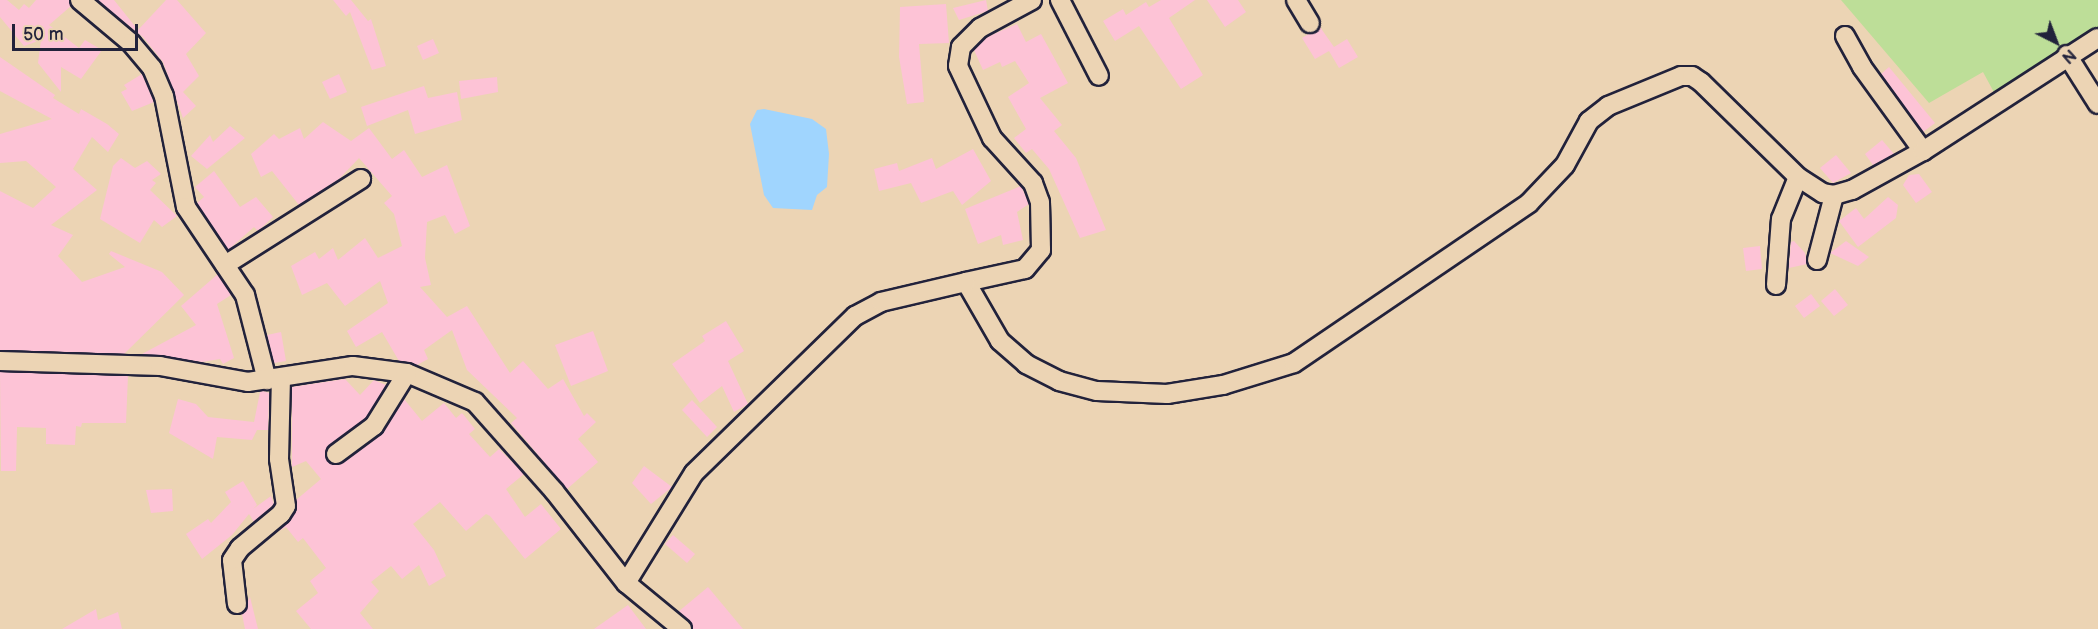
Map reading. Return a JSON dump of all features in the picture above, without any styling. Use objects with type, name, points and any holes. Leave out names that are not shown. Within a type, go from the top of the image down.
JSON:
[{"type":"street","points":[[80,0],[125,38],[152,68],[164,96],[186,207],[245,295],[274,379],[279,459],[286,506],[240,548],[232,560],[237,604]]},
{"type":"street","points":[[626,583],[694,473],[833,334],[881,302],[1025,268],[1041,250],[1040,202],[1033,183],[993,138],[958,66],[961,47],[980,28],[1032,0]]},
{"type":"street","points":[[1060,0],[1099,76]]},
{"type":"street","points":[[1296,0],[1310,23]]},
{"type":"street","points":[[1845,36],[1862,67],[1923,151]]},
{"type":"street","points":[[966,282],[1000,341],[1026,364],[1059,381],[1097,391],[1167,394],[1223,385],[1294,363],[1529,203],[1565,165],[1589,121],[1608,106],[1681,76],[1692,76],[1701,82],[1798,177],[1822,193],[1834,195],[1852,189],[1923,151],[2067,55],[2098,38]]},
{"type":"street","points":[[2067,55],[2098,104]]},
{"type":"street","points":[[1776,285],[1781,219],[1798,177]]},
{"type":"street","points":[[225,265],[361,179]]},
{"type":"street","points":[[1817,260],[1834,195]]},
{"type":"street","points":[[0,361],[160,366],[248,382],[353,366],[407,373],[475,402],[554,491],[626,583],[682,629]]},
{"type":"street","points":[[336,454],[374,426],[407,373]]},
{"type":"green space","points":[[1841,0],[2098,0],[2098,31],[1996,96],[1983,72],[1929,103]]},
{"type":"water","points":[[764,109],[812,119],[826,129],[829,154],[827,187],[817,195],[812,210],[773,208],[764,195],[750,124],[757,110]]},
{"type":"building","points":[[0,0],[7,0],[19,10],[24,4],[29,8],[36,0],[69,0],[71,6],[49,25],[79,48],[85,40],[102,50],[81,79],[61,67],[61,92],[38,63],[41,40],[24,46],[0,17]]},
{"type":"building","points":[[97,0],[114,0],[138,30],[166,0],[177,0],[206,33],[186,54],[199,76],[183,92],[196,106],[183,118],[163,62],[143,37]]},
{"type":"building","points":[[333,0],[351,0],[368,21],[371,19],[386,66],[372,70],[350,12],[346,16]]},
{"type":"building","points":[[986,0],[988,11],[959,20],[953,8]]},
{"type":"building","points":[[1161,0],[1195,0],[1169,18],[1203,75],[1181,89],[1139,26],[1115,41],[1103,21],[1123,9],[1126,15],[1146,2],[1149,7]]},
{"type":"building","points":[[1207,0],[1238,0],[1246,12],[1225,27]]},
{"type":"building","points":[[946,4],[949,43],[919,44],[924,102],[907,104],[899,57],[900,7]]},
{"type":"building","points":[[1017,24],[1026,42],[1041,34],[1068,83],[1040,98],[1062,125],[1054,131],[1076,158],[1106,230],[1080,238],[1049,169],[1032,149],[1026,153],[1014,138],[1026,129],[1008,97],[1029,83],[1015,61],[1002,67],[1000,62],[983,70],[974,50],[987,37]]},
{"type":"building","points":[[1320,27],[1334,47],[1347,39],[1358,57],[1339,68],[1329,51],[1315,59],[1302,38]]},
{"type":"building","points":[[433,39],[439,53],[423,60],[417,46]]},
{"type":"building","points":[[0,57],[55,95],[53,98],[79,114],[81,109],[119,134],[108,152],[92,137],[73,169],[97,190],[51,225],[73,235],[58,256],[82,282],[125,267],[109,254],[111,251],[162,272],[184,295],[124,354],[0,350],[0,191],[33,208],[56,187],[26,161],[0,163],[0,134],[52,119],[0,91]]},
{"type":"building","points":[[1889,67],[1935,123],[1923,132],[1881,74]]},
{"type":"building","points":[[142,74],[154,102],[132,111],[121,92],[127,89],[124,85]]},
{"type":"building","points":[[339,74],[347,92],[330,99],[322,82]]},
{"type":"building","points":[[497,77],[498,92],[461,99],[459,81]]},
{"type":"building","points":[[424,86],[428,98],[457,92],[462,120],[415,134],[408,110],[367,126],[361,107]]},
{"type":"building","points":[[323,122],[351,141],[369,128],[392,159],[404,150],[422,177],[447,165],[470,226],[455,234],[445,215],[427,222],[425,258],[431,285],[420,287],[447,317],[467,306],[510,373],[523,361],[548,389],[563,379],[584,416],[587,413],[596,422],[578,439],[598,462],[567,489],[511,423],[517,418],[467,370],[452,330],[424,350],[428,359],[417,365],[399,361],[382,332],[356,347],[347,331],[388,303],[380,281],[345,306],[327,283],[302,295],[291,266],[315,252],[319,259],[333,248],[338,260],[365,238],[378,258],[402,246],[394,214],[384,203],[392,196],[359,158],[339,179],[299,205],[272,171],[261,177],[251,154],[274,134],[279,139],[300,128],[304,139]]},
{"type":"building","points":[[230,126],[245,138],[207,169],[191,156],[210,135],[213,142]]},
{"type":"building","points":[[1882,140],[1894,154],[1873,165],[1865,154]]},
{"type":"building","points":[[973,149],[991,181],[962,205],[953,191],[921,203],[911,183],[879,191],[874,169],[897,163],[899,171],[932,158],[936,169]]},
{"type":"building","points":[[1836,155],[1851,173],[1833,183],[1820,168]]},
{"type":"building","points":[[121,158],[135,168],[147,161],[161,174],[152,180],[156,183],[150,190],[177,216],[162,227],[154,220],[140,243],[100,219],[113,166]]},
{"type":"building","points":[[214,171],[240,207],[256,197],[273,217],[258,231],[254,227],[228,250],[197,203],[204,197],[195,187]]},
{"type":"building","points":[[1919,174],[1932,192],[1916,203],[1903,185],[1909,175]]},
{"type":"building","points":[[1021,186],[1029,204],[1017,212],[1023,240],[1003,245],[1001,235],[978,244],[965,209]]},
{"type":"building","points":[[1888,197],[1898,205],[1896,218],[1858,247],[1839,221],[1856,208],[1864,219]]},
{"type":"building","points":[[1794,241],[1805,253],[1807,264],[1789,268],[1791,242]]},
{"type":"building","points":[[1846,241],[1869,257],[1858,266],[1830,253]]},
{"type":"building","points":[[1760,246],[1762,269],[1746,271],[1743,248]]},
{"type":"building","points":[[218,274],[231,295],[217,304],[234,358],[223,364],[220,359],[202,362],[142,354],[196,325],[181,306]]},
{"type":"building","points":[[1835,289],[1848,305],[1834,316],[1821,301]]},
{"type":"building","points":[[1811,294],[1820,306],[1804,318],[1795,306]]},
{"type":"building","points":[[726,321],[744,351],[728,361],[748,404],[734,412],[722,386],[700,403],[672,364],[705,341],[702,336]]},
{"type":"building","points":[[593,331],[608,371],[571,386],[555,345]]},
{"type":"building","points":[[281,332],[286,361],[274,363],[267,335]]},
{"type":"building","points":[[0,372],[128,376],[126,423],[82,423],[81,427],[76,426],[75,445],[46,444],[46,428],[17,427],[16,471],[1,471]]},
{"type":"building","points":[[345,379],[360,395],[374,380],[386,385],[366,418],[326,449],[325,456],[331,464],[343,463],[381,435],[404,399],[422,421],[444,403],[456,418],[462,413],[475,429],[469,434],[490,457],[499,449],[524,474],[506,489],[525,517],[541,504],[561,529],[525,559],[490,516],[486,514],[466,531],[440,502],[413,524],[434,550],[446,576],[429,586],[419,565],[402,579],[391,566],[371,582],[379,591],[360,613],[373,629],[311,629],[296,611],[318,593],[310,581],[326,568],[303,538],[298,542],[286,527],[279,531],[296,512],[296,500],[321,479],[306,461],[292,467],[292,387]]},
{"type":"building","points":[[260,392],[269,393],[268,430],[257,430],[252,440],[217,437],[213,459],[169,433],[178,399],[196,404],[208,417],[254,422]]},
{"type":"building","points":[[692,400],[717,427],[707,437],[682,410]]},
{"type":"building","points":[[644,466],[672,487],[651,504],[632,483]]},
{"type":"building","points":[[243,481],[257,505],[253,509],[271,496],[274,504],[254,522],[249,514],[232,535],[202,559],[186,534],[208,519],[211,523],[231,502],[225,492]]},
{"type":"building","points":[[172,489],[173,511],[151,513],[146,490]]},
{"type":"building","points":[[673,535],[695,554],[687,563],[665,544]]},
{"type":"building","points":[[708,587],[743,629],[693,629],[678,612]]},
{"type":"building","points":[[250,597],[258,629],[245,629],[242,614]]},
{"type":"building","points":[[628,605],[646,629],[594,629]]},
{"type":"building","points":[[96,609],[98,620],[118,612],[122,629],[62,629]]}]
